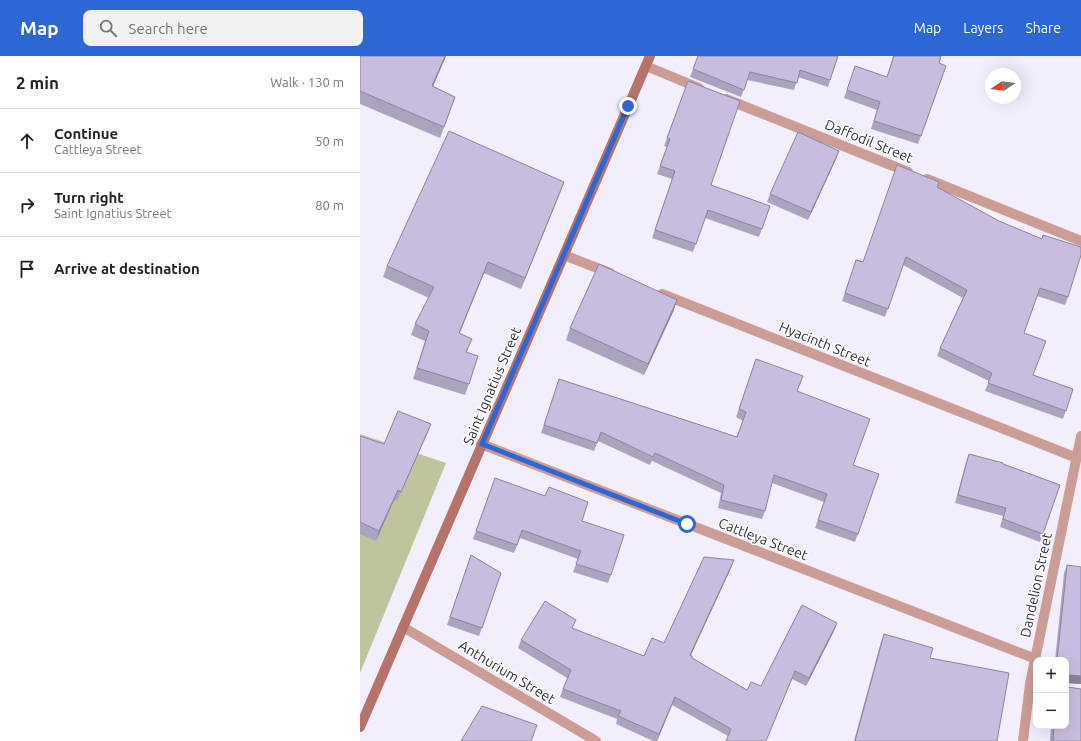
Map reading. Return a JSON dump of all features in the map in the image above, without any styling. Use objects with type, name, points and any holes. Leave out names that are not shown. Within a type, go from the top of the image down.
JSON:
[{"type":"street","name":"Saint Ignatius Street","points":[[360,727],[650,56]]},
{"type":"street","points":[[646,66],[705,90]]},
{"type":"street","name":"Daffodil Street","points":[[720,96],[1081,241]]},
{"type":"street","points":[[564,255],[616,276]]},
{"type":"street","name":"Hyacinth Street","points":[[653,290],[1077,458]]},
{"type":"street","name":"Dandelion Street","points":[[1036,657],[1081,436]]},
{"type":"street","name":"Cattleya Street","points":[[482,444],[1033,658]]},
{"type":"street","name":"Anthurium Street","points":[[403,627],[596,741]]},
{"type":"street","name":"Dandelion Street","points":[[1023,741],[1033,685]]},
{"type":"green space","points":[[360,434],[446,463],[360,673]]},
{"type":"building","points":[[360,56],[445,56],[432,86],[455,97],[444,127],[360,91]]},
{"type":"building","points":[[698,56],[838,56],[830,80],[800,70],[797,83],[750,72],[744,90],[693,69]]},
{"type":"building","points":[[894,56],[941,56],[939,63],[946,66],[921,136],[874,121],[880,102],[847,90],[855,66],[887,77]]},
{"type":"building","points":[[688,81],[740,101],[711,185],[770,206],[762,229],[708,210],[696,244],[655,230],[675,171],[660,166],[670,139],[667,138]]},
{"type":"building","points":[[449,131],[564,182],[525,278],[488,262],[459,333],[472,339],[466,352],[478,356],[469,384],[417,368],[429,331],[415,324],[434,287],[387,266]]},
{"type":"building","points":[[798,132],[839,151],[811,212],[770,194]]},
{"type":"building","points":[[897,165],[939,182],[937,187],[999,221],[1042,239],[1043,235],[1081,247],[1081,255],[1068,297],[1040,288],[1024,333],[1046,341],[1033,375],[1073,389],[1066,411],[988,383],[992,373],[940,348],[967,290],[906,257],[888,309],[845,293],[856,260],[863,262]]},
{"type":"building","points":[[599,264],[677,300],[648,364],[570,328]]},
{"type":"building","points":[[756,359],[803,376],[797,391],[870,419],[853,465],[879,474],[858,534],[818,520],[827,494],[774,475],[765,511],[721,500],[724,485],[655,453],[653,457],[601,432],[597,443],[544,425],[559,379],[737,437],[746,412],[739,409]]},
{"type":"building","points":[[398,411],[431,424],[401,492],[398,490],[379,531],[360,522],[360,436],[384,444]]},
{"type":"building","points":[[969,454],[1003,463],[1060,485],[1043,534],[1003,519],[1006,508],[958,495]]},
{"type":"building","points":[[495,478],[545,496],[549,487],[588,502],[582,521],[624,535],[611,575],[576,564],[581,551],[522,530],[517,545],[476,531]]},
{"type":"building","points":[[471,555],[501,573],[482,628],[450,617]]},
{"type":"building","points":[[704,557],[734,560],[690,655],[692,658],[747,690],[751,682],[761,686],[802,605],[837,623],[809,678],[795,671],[766,741],[726,741],[731,729],[675,697],[659,734],[618,716],[621,711],[563,689],[571,670],[521,640],[545,601],[576,620],[572,628],[644,656],[652,638],[664,643]]},
{"type":"building","points":[[1067,565],[1081,567],[1081,676],[1069,675],[1069,657],[1057,657]]},
{"type":"building","points":[[884,634],[933,648],[930,658],[1009,673],[997,741],[855,741]]},
{"type":"building","points":[[1069,687],[1081,689],[1081,741],[1053,741],[1054,729],[1069,729]]},
{"type":"building","points":[[482,706],[537,725],[531,741],[461,741]]},
{"type":"route","points":[[628,106],[482,444],[687,524]]}]
